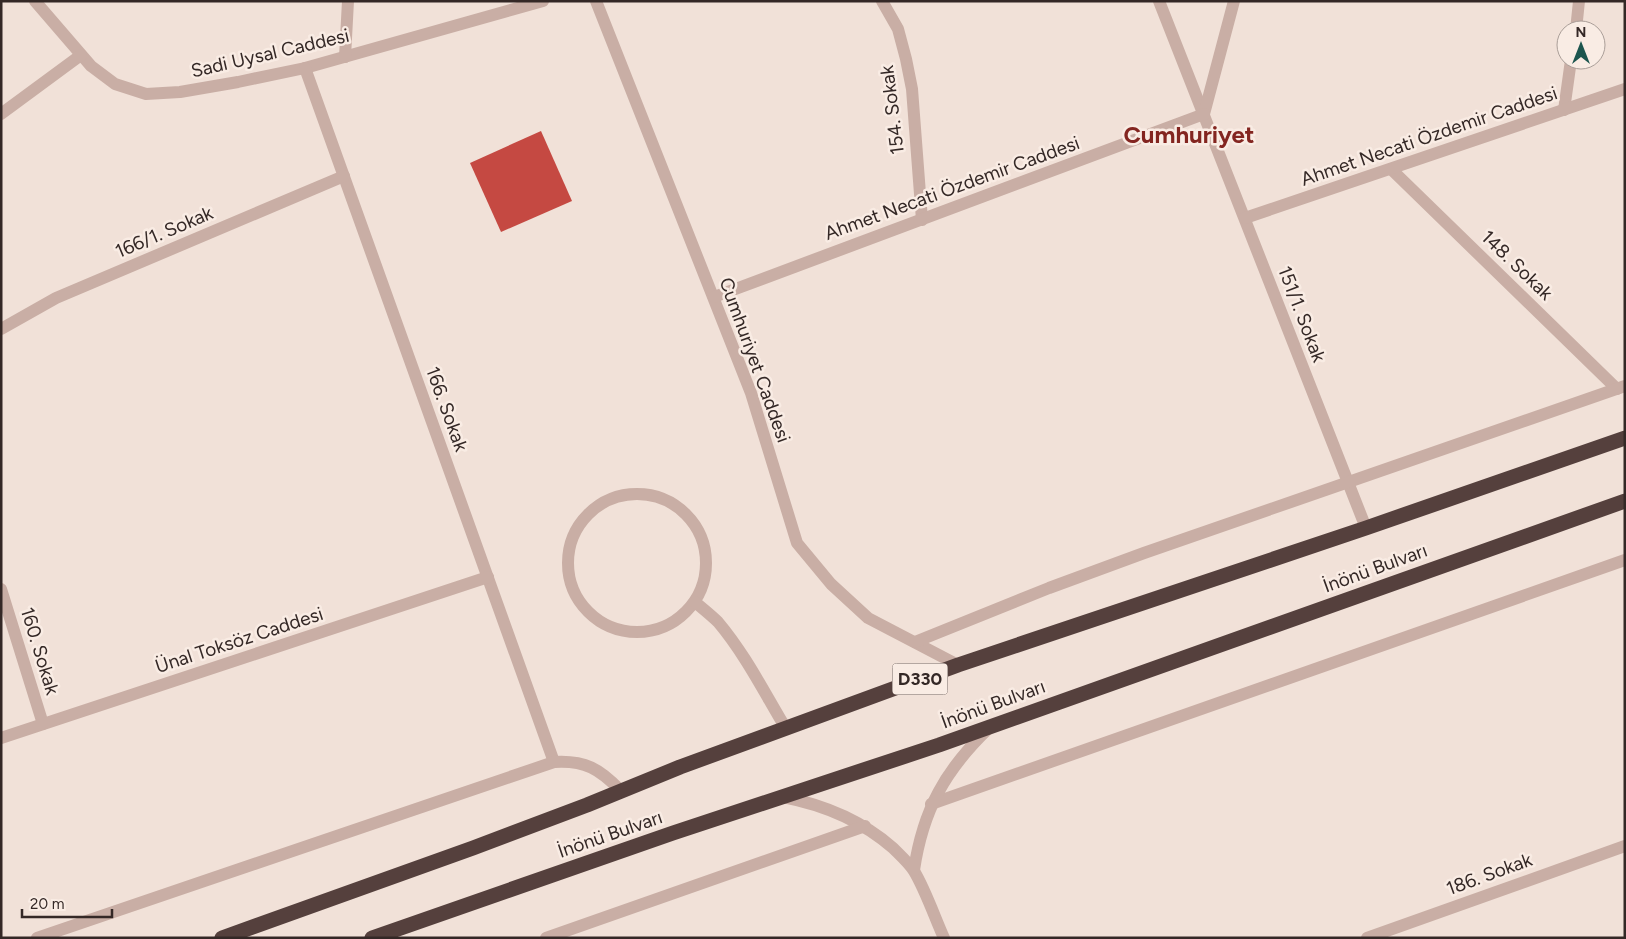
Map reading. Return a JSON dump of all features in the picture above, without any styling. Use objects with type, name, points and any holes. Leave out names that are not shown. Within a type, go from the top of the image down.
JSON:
[{"type":"highway","name":"İnönü Bulvarı","points":[[222,938],[473,848],[785,728],[958,665],[1366,528],[1625,438]]},
{"type":"highway","name":"İnönü Bulvarı","points":[[372,938],[673,833],[899,759],[1625,501]]},
{"type":"street","name":"Sadi Uysal Caddesi","points":[[35,1],[91,66],[115,84],[146,94],[180,92],[305,68],[543,1]]},
{"type":"street","points":[[345,57],[348,1]]},
{"type":"street","name":"Cumhuriyet Caddesi","points":[[596,1],[751,393],[797,543],[831,584],[868,618],[958,665]]},
{"type":"street","name":"154. Sokak","points":[[882,1],[898,29],[912,89],[922,220]]},
{"type":"street","name":"151/1. Sokak","points":[[1159,1],[1366,528]]},
{"type":"street","points":[[1204,114],[1234,1]]},
{"type":"street","points":[[1577,20],[1579,1]]},
{"type":"street","points":[[1,114],[81,55]]},
{"type":"street","name":"166. Sokak","points":[[305,68],[554,762]]},
{"type":"street","points":[[1564,110],[1570,70]]},
{"type":"street","name":"Ahmet Necati Özdemir Caddesi","points":[[1244,218],[1625,89]]},
{"type":"street","name":"Ahmet Necati Özdemir Caddesi","points":[[714,297],[1204,114]]},
{"type":"street","name":"148. Sokak","points":[[1391,169],[1621,388]]},
{"type":"street","name":"166/1. Sokak","points":[[1,329],[56,298],[344,176]]},
{"type":"street","points":[[915,642],[1049,588],[1144,553],[1621,388]]},
{"type":"street","points":[[625,495],[648,495],[670,502],[688,516],[701,536],[706,558],[704,581],[695,602],[679,618],[659,629],[636,633],[614,629],[594,618],[578,601],[569,580],[567,558],[573,536],[585,517],[603,502],[625,495]]},
{"type":"street","points":[[932,804],[1625,560]]},
{"type":"street","name":"Ünal Toksöz Caddesi","points":[[1,738],[488,577]]},
{"type":"street","name":"160. Sokak","points":[[1,589],[43,724]]},
{"type":"street","points":[[695,602],[717,621],[732,641],[785,728]]},
{"type":"street","points":[[914,870],[918,844],[932,804],[950,770],[989,727]]},
{"type":"street","name":"İnönü Bulvarı","points":[[37,938],[554,762],[580,762],[590,766],[610,780],[621,791]]},
{"type":"street","points":[[783,797],[825,807],[865,826],[894,849],[914,870],[944,938]]},
{"type":"street","points":[[546,938],[865,826]]},
{"type":"street","name":"186. Sokak","points":[[1367,938],[1625,846]]},
{"type":"building","points":[[541,131],[572,201],[501,232],[470,163]]},
{"type":"district","name":"Cumhuriyet","points":[[1189,134]]}]
